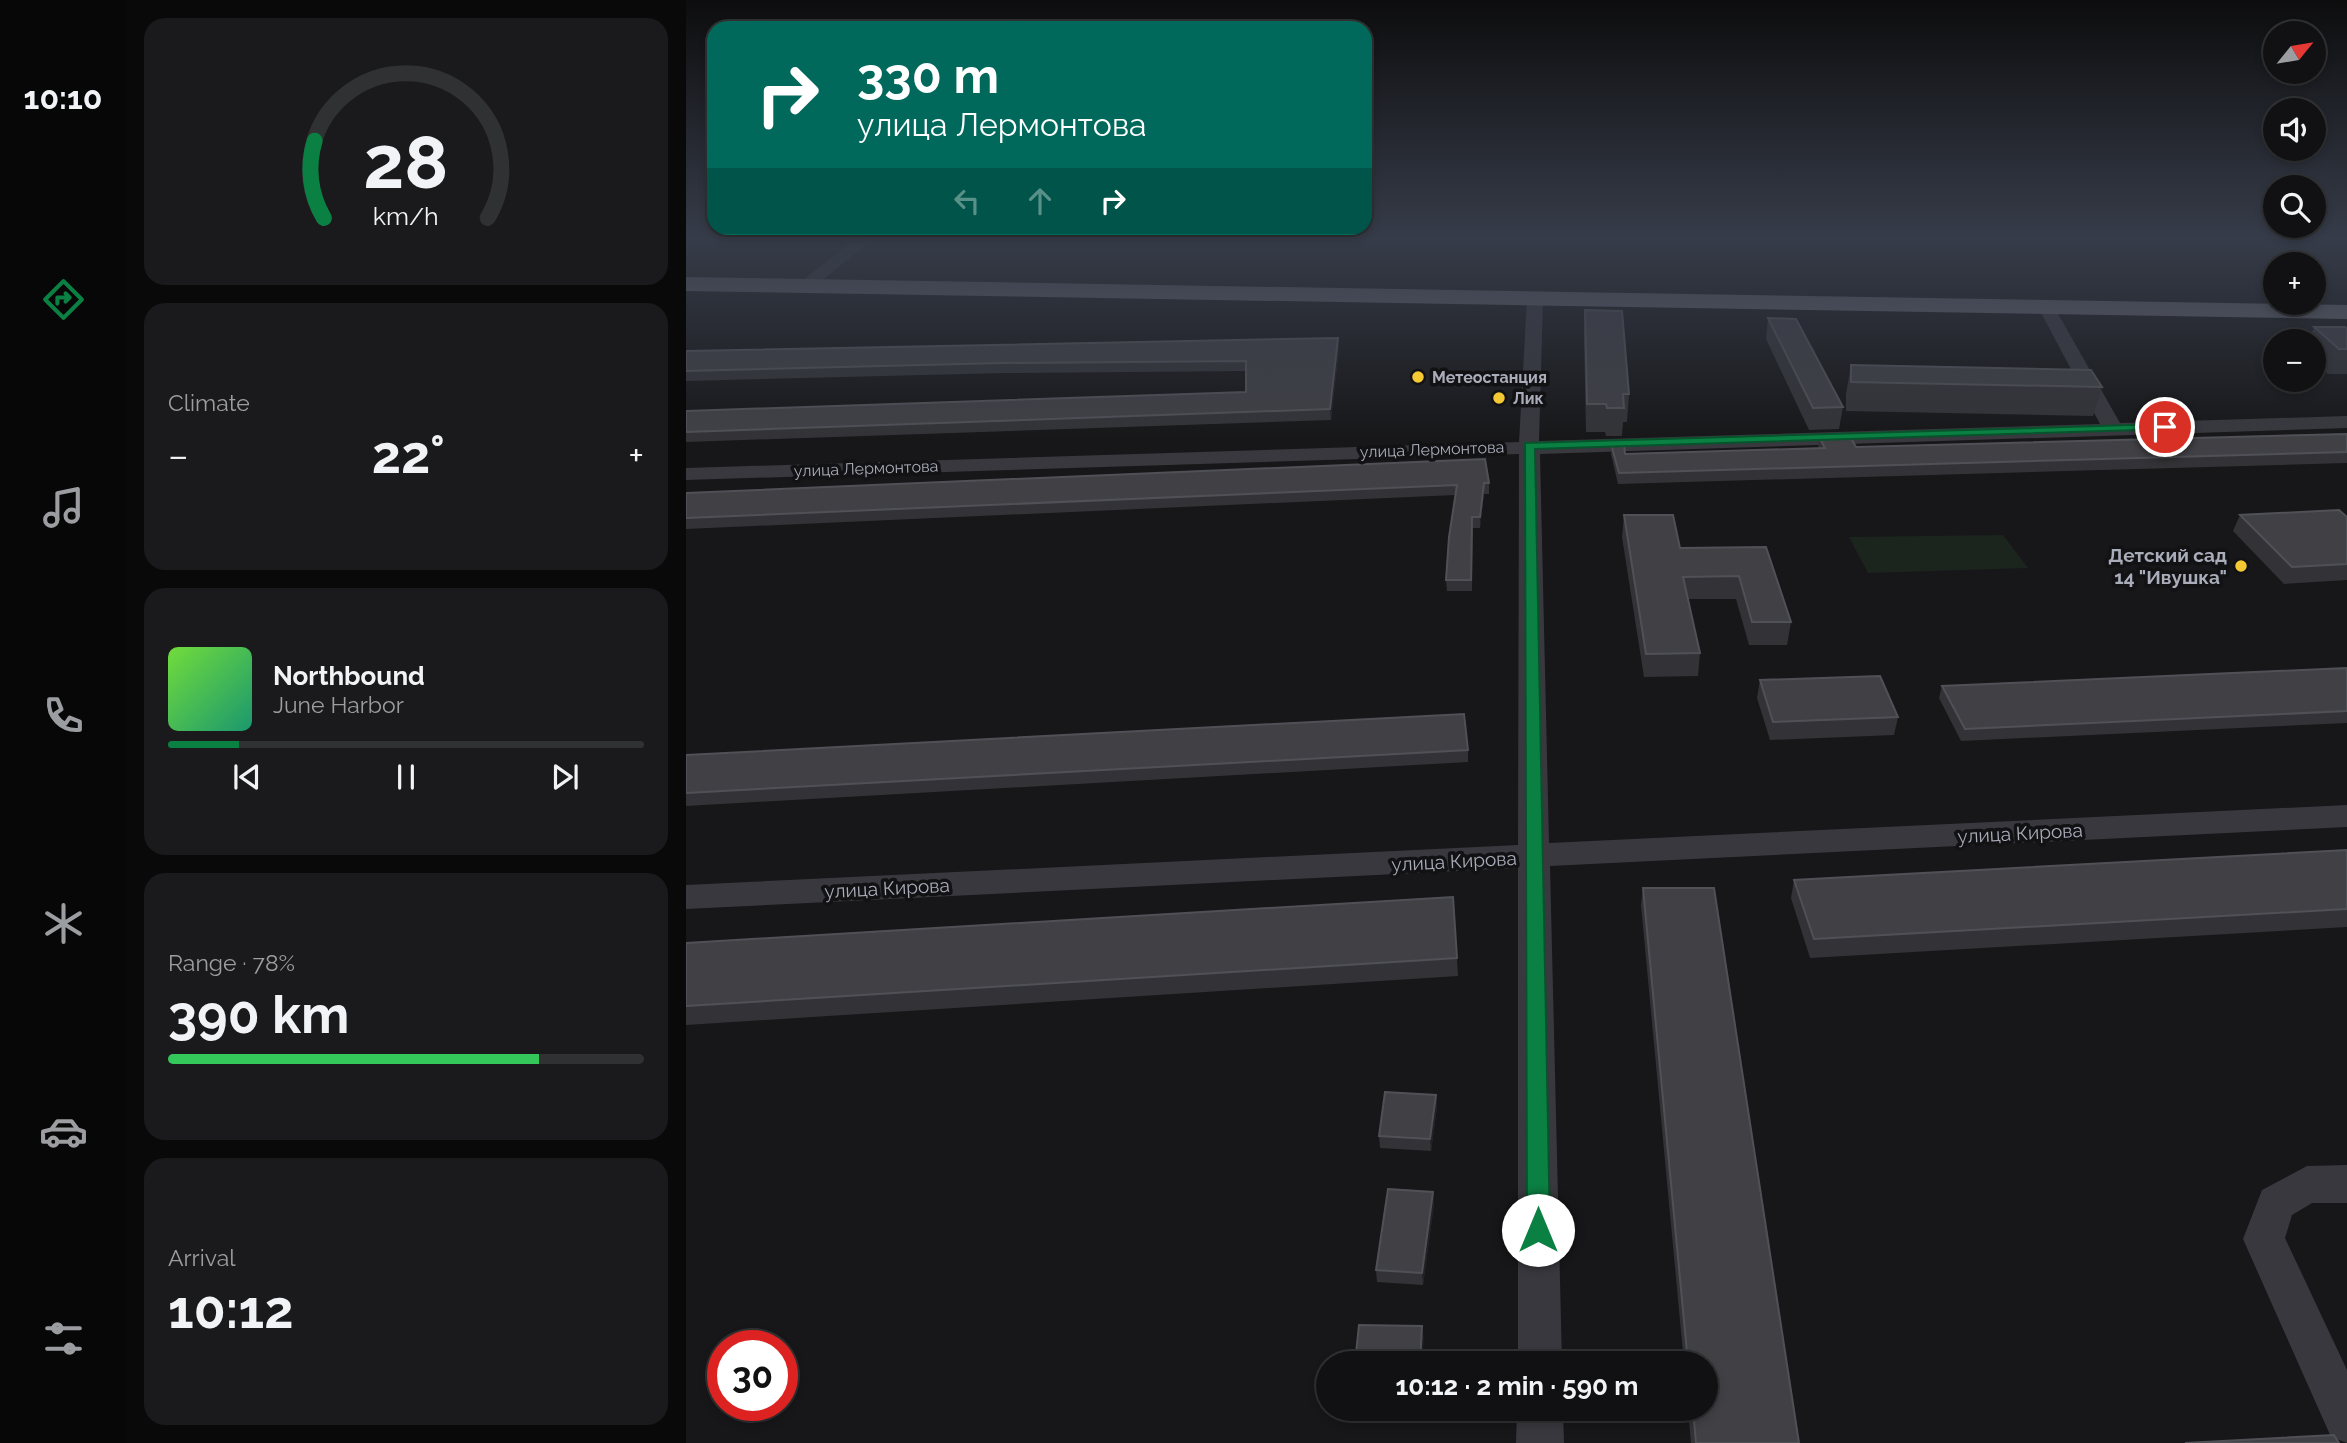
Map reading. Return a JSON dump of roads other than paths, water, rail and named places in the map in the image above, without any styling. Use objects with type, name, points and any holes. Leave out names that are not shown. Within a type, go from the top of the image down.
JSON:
[{"type":"highway","points":[[2096,305],[2347,312]]},
{"type":"street","points":[[1535,305],[1530,445],[1540,1351]]},
{"type":"street","points":[[2046,305],[2113,429]]},
{"type":"street","name":"улица Лермонтова","points":[[686,474],[1530,445],[2347,422]]},
{"type":"street","name":"улица Кирова","points":[[686,897],[2347,817]]},
{"type":"street","points":[[2347,1184],[2307,1185],[2276,1203],[2264,1239],[2347,1421]]},
{"type":"street","points":[[1540,1421],[1540,1443]]},
{"type":"place","name":"Метеостанция","points":[[1418,377]]},
{"type":"place","name":"Лик","points":[[1499,398]]},
{"type":"place","name":"Детский сад 14 \"Ивушка\"","points":[[2241,566]]}]
